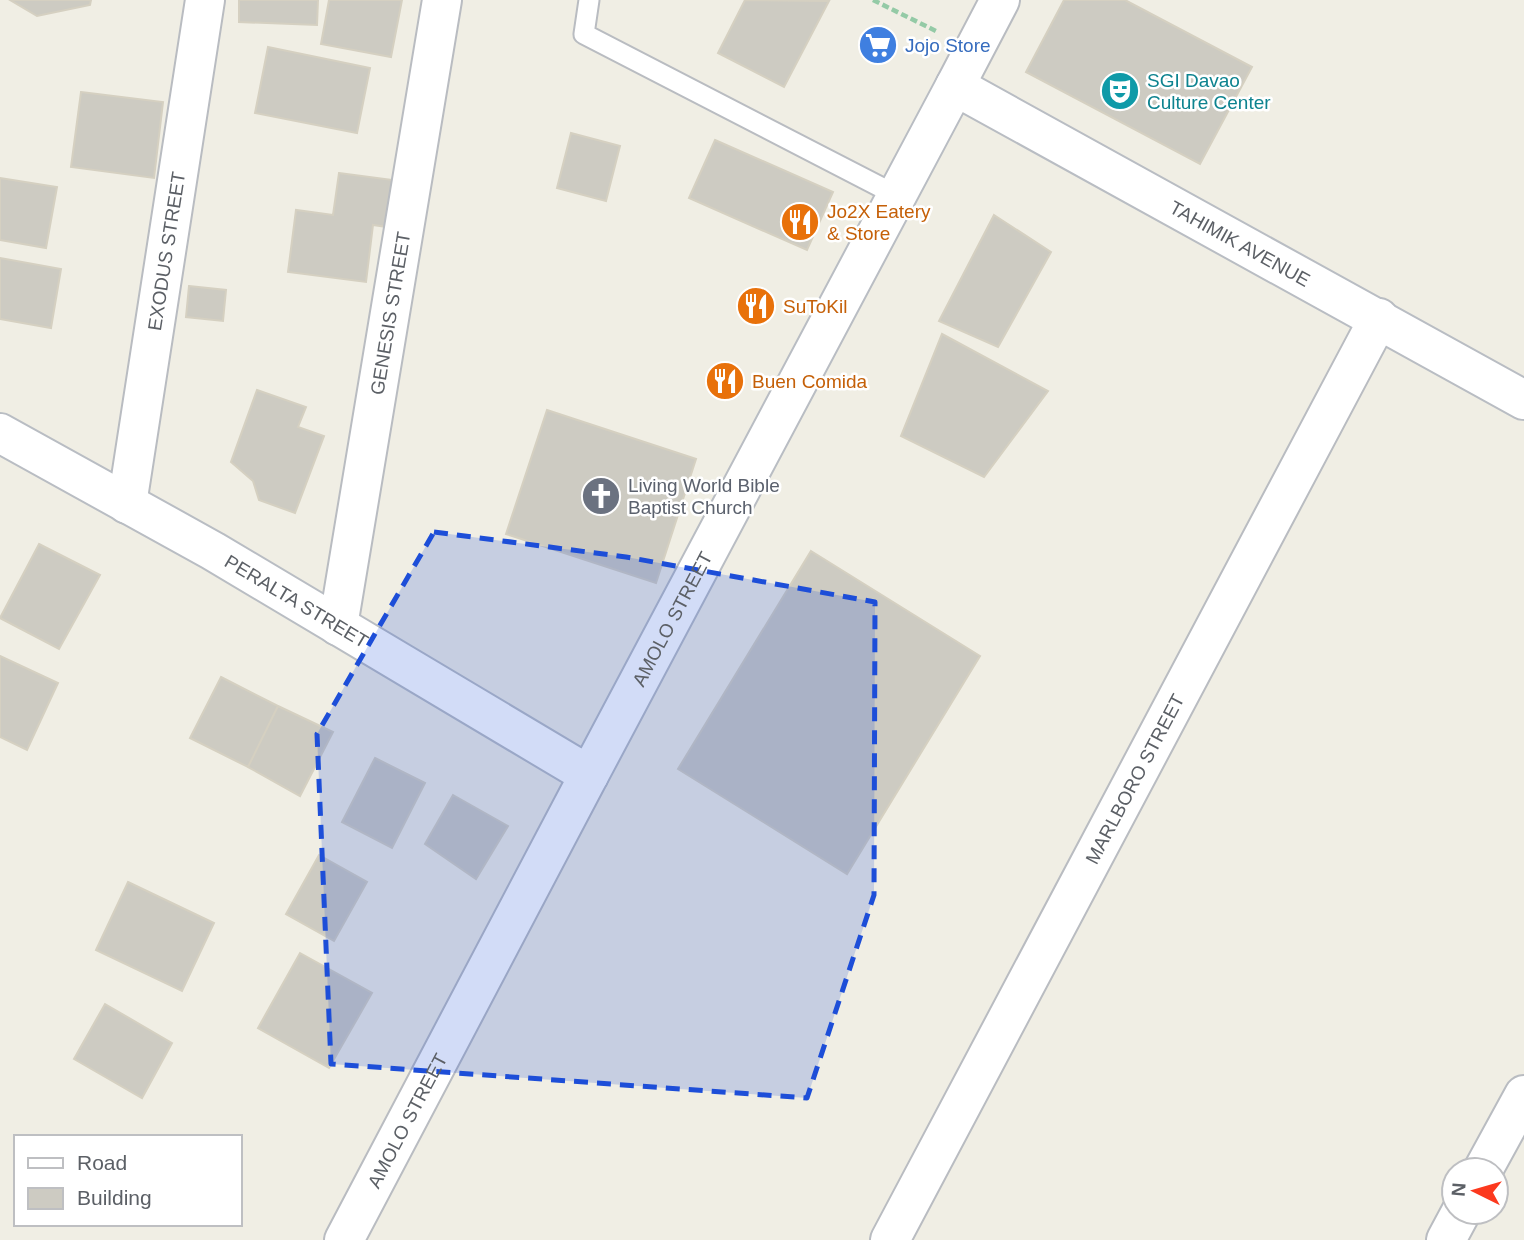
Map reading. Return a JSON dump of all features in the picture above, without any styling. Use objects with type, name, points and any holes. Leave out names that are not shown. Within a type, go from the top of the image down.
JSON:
[{"type":"street","name":"EXODUS STREET","points":[[127,504],[205,0]]},
{"type":"street","name":"GENESIS STREET","points":[[338,626],[442,0]]},
{"type":"street","name":"AMOLO STREET","points":[[344,1240],[1000,0]]},
{"type":"street","name":"TAHIMIK AVENUE","points":[[955,86],[1524,400]]},
{"type":"street","name":"MARLBORO STREET","points":[[890,1240],[1379,318]]},
{"type":"street","name":"PERALTA STREET","points":[[0,433],[212,551],[589,775]]},
{"type":"street","points":[[1491,1156],[1524,1095]]},
{"type":"lane","points":[[589,0],[584,34],[896,195]]},
{"type":"path","points":[[873,0],[974,49]]},
{"type":"highlighted area","points":[[434,532],[626,557],[875,602],[874,895],[807,1098],[331,1064],[317,734]]},
{"type":"building","points":[[10,0],[91,0],[90,5],[37,16]]},
{"type":"building","points":[[239,0],[318,0],[317,25],[239,22]]},
{"type":"building","points":[[329,0],[402,0],[391,57],[321,44]]},
{"type":"building","points":[[745,0],[829,1],[784,87],[718,53]]},
{"type":"building","points":[[1064,0],[1125,0],[1252,67],[1200,164],[1026,72]]},
{"type":"building","points":[[268,47],[370,68],[357,133],[255,113]]},
{"type":"building","points":[[81,92],[163,102],[154,178],[71,167]]},
{"type":"building","points":[[571,133],[620,146],[606,201],[557,188]]},
{"type":"building","points":[[715,140],[833,192],[807,250],[689,198]]},
{"type":"building","points":[[339,173],[393,180],[387,227],[373,225],[366,282],[288,272],[296,210],[333,215]]},
{"type":"building","points":[[0,178],[57,187],[46,248],[0,240]]},
{"type":"building","points":[[994,215],[1051,252],[998,347],[939,321]]},
{"type":"building","points":[[0,258],[61,269],[51,328],[0,319]]},
{"type":"building","points":[[189,286],[226,290],[223,321],[186,317]]},
{"type":"building","points":[[942,334],[1048,391],[984,477],[901,436]]},
{"type":"building","points":[[257,390],[306,407],[298,427],[324,436],[295,513],[259,500],[253,481],[231,462]]},
{"type":"building","name":"Living World Bible Baptist Church","points":[[547,410],[696,459],[656,583],[506,534]]},
{"type":"building","points":[[39,544],[100,575],[59,649],[0,618]]},
{"type":"building","points":[[811,551],[980,656],[847,874],[678,769]]},
{"type":"building","points":[[0,656],[58,683],[27,750],[0,737]]},
{"type":"building","points":[[221,677],[278,706],[248,767],[190,738]]},
{"type":"building","points":[[278,706],[333,732],[300,796],[248,767]]},
{"type":"building","points":[[375,758],[425,783],[392,848],[342,822]]},
{"type":"building","points":[[453,795],[508,826],[476,879],[425,844]]},
{"type":"building","points":[[319,855],[367,882],[334,941],[286,914]]},
{"type":"building","points":[[128,882],[214,923],[182,991],[96,950]]},
{"type":"building","points":[[300,953],[372,993],[329,1068],[258,1028]]},
{"type":"building","points":[[105,1004],[172,1043],[142,1098],[74,1059]]},
{"type":"place","name":"Jojo Store","points":[[878,45]]},
{"type":"place","name":"SGI Davao Culture Center","points":[[1120,91]]},
{"type":"place","name":"Jo2X Eatery & Store","points":[[800,222]]},
{"type":"place","name":"SuToKil","points":[[756,306]]},
{"type":"place","name":"Buen Comida","points":[[725,381]]},
{"type":"place","name":"Living World Bible Baptist Church","points":[[601,496]]}]
